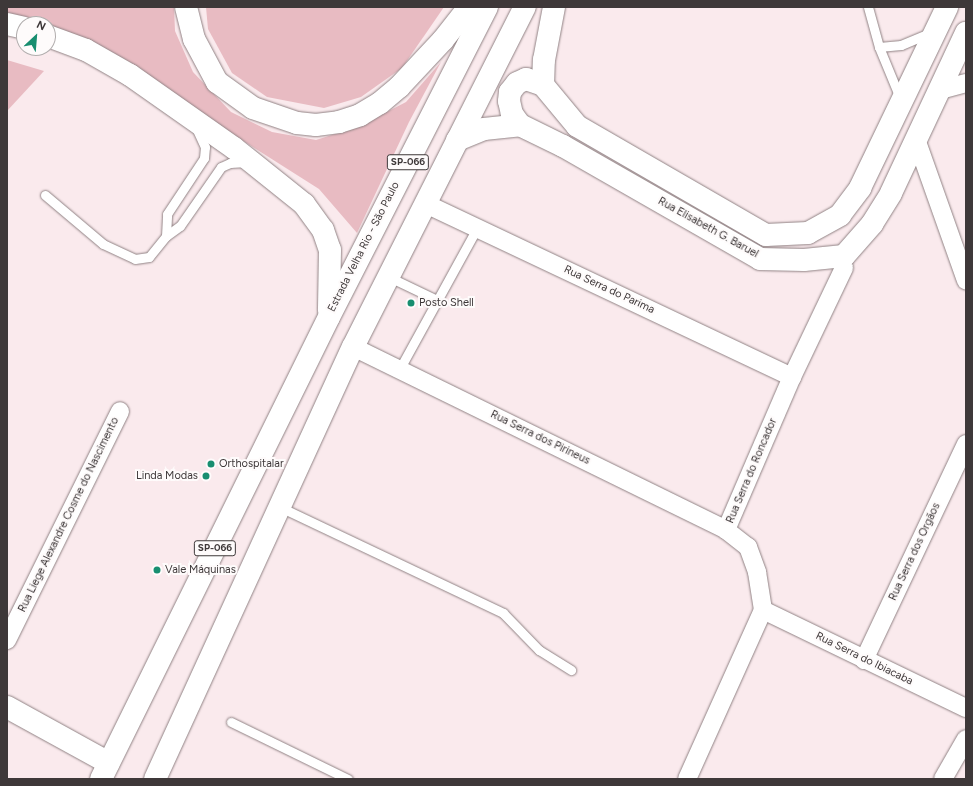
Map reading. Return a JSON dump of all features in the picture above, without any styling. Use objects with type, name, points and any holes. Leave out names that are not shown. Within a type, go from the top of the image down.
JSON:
[{"type":"main road","points":[[186,7],[194,39],[217,82],[253,108],[297,123],[316,125],[339,122],[360,115],[380,103],[399,87],[443,40],[469,7]]},
{"type":"main road","name":"Estrada Velha Rio - São Paulo","points":[[329,317],[487,7]]},
{"type":"main road","name":"SP-066","points":[[155,779],[353,347],[525,7]]},
{"type":"main road","points":[[457,140],[484,129],[520,125],[510,108],[510,92],[517,82],[526,79],[543,85],[544,60],[554,7]]},
{"type":"main road","name":"Rua Elisabeth G. Baruel","points":[[543,85],[578,126],[766,235],[808,233],[840,215],[860,188],[947,7]]},
{"type":"main road","name":"Rua Elisabeth G. Baruel","points":[[520,125],[563,146],[760,259],[804,260],[844,256],[876,218],[891,192],[966,33]]},
{"type":"main road","points":[[56,39],[86,50],[130,75],[252,162],[304,204],[323,230],[330,250],[329,317]]},
{"type":"main road","name":"SP-066","points":[[105,771],[329,317]]},
{"type":"main road","points":[[7,707],[105,771]]},
{"type":"street","points":[[940,90],[966,83]]},
{"type":"street","points":[[916,139],[966,280]]},
{"type":"street","name":"Rua Serra do Parima","points":[[426,204],[792,377]]},
{"type":"street","name":"Rua Serra do Roncador","points":[[763,610],[757,572],[748,547],[726,530],[792,377],[844,268]]},
{"type":"street","name":"Rua Serra dos Pirineus","points":[[353,347],[726,530]]},
{"type":"street","name":"Rua Liege Alexandre Cosme do Nascimento","points":[[7,640],[120,411]]},
{"type":"street","name":"Rua Serra dos Orgãos","points":[[864,660],[966,444]]},
{"type":"street","points":[[687,779],[763,610]]},
{"type":"street","name":"Rua Serra do Ibiacaba","points":[[763,610],[966,708]]},
{"type":"street","points":[[943,779],[966,739]]},
{"type":"lane","points":[[868,7],[879,47],[902,103]]},
{"type":"lane","points":[[879,47],[918,39],[938,27]]},
{"type":"lane","points":[[166,236],[167,214],[204,158],[204,147],[192,119]]},
{"type":"lane","points":[[45,196],[102,244],[135,259],[149,257],[166,236],[180,226],[218,170],[230,163],[252,162]]},
{"type":"lane","points":[[399,370],[439,301],[477,228]]},
{"type":"lane","points":[[389,277],[439,301]]},
{"type":"lane","points":[[280,507],[503,613],[539,650],[571,670]]},
{"type":"lane","points":[[231,722],[348,779]]},
{"type":"shaded area","points":[[7,7],[174,7],[175,31],[193,72],[231,112],[272,132],[316,140],[360,126],[406,102],[441,62],[409,122],[357,233],[319,189],[88,42],[56,31],[56,16],[16,16],[16,19],[7,16]]},
{"type":"shaded area","points":[[206,7],[444,7],[402,68],[361,97],[324,108],[267,97],[232,73],[208,29]]},
{"type":"shaded area","points":[[7,60],[44,71],[7,111]]},
{"type":"place","name":"Posto Shell","points":[[411,303]]},
{"type":"place","name":"Orthospitalar","points":[[211,464]]},
{"type":"place","name":"Linda Modas","points":[[206,476]]},
{"type":"place","name":"Vale Máquinas","points":[[157,570]]}]
